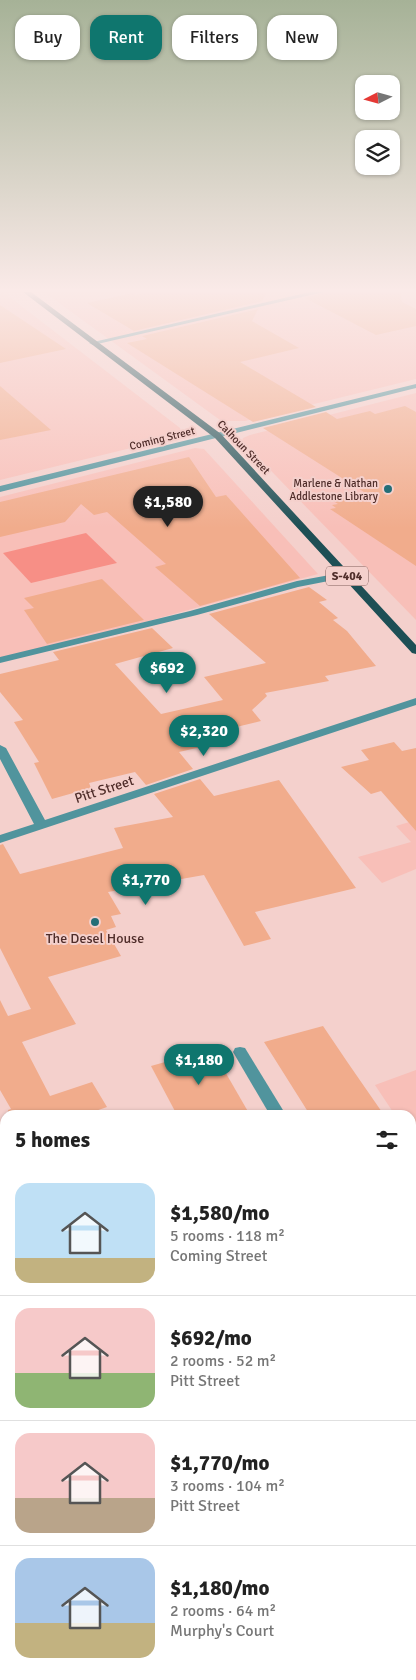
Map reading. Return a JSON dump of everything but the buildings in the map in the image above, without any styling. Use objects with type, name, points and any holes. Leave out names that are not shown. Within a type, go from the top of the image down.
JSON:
[{"type":"main road","name":"Calhoun Street","points":[[130,370],[218,436],[416,651]]},
{"type":"street","name":"Coming Street","points":[[0,489],[416,386]]},
{"type":"street","points":[[0,660],[168,620],[290,586],[346,575]]},
{"type":"street","name":"Pitt Street","points":[[0,839],[416,701]]},
{"type":"street","points":[[0,748],[41,825]]},
{"type":"street","points":[[240,1052],[275,1110]]},
{"type":"shaded area","points":[[0,370],[105,370],[180,428],[181,432],[176,437],[0,480]]},
{"type":"shaded area","points":[[152,370],[416,370],[416,379],[245,421],[220,420]]},
{"type":"shaded area","points":[[416,393],[416,620],[242,441],[243,438],[250,435]]},
{"type":"shaded area","points":[[195,448],[204,449],[318,574],[0,662],[0,497]]},
{"type":"shaded area","points":[[86,533],[117,563],[31,583],[3,553]]},
{"type":"shaded area","points":[[416,820],[416,869],[382,883],[358,857],[411,842],[396,826]]},
{"type":"shaded area","points":[[416,1070],[416,1110],[392,1110],[375,1085]]},
{"type":"place","name":"Marlene & Nathan Addlestone Library","points":[[388,489]]},
{"type":"place","name":"The Desel House","points":[[95,922]]}]
